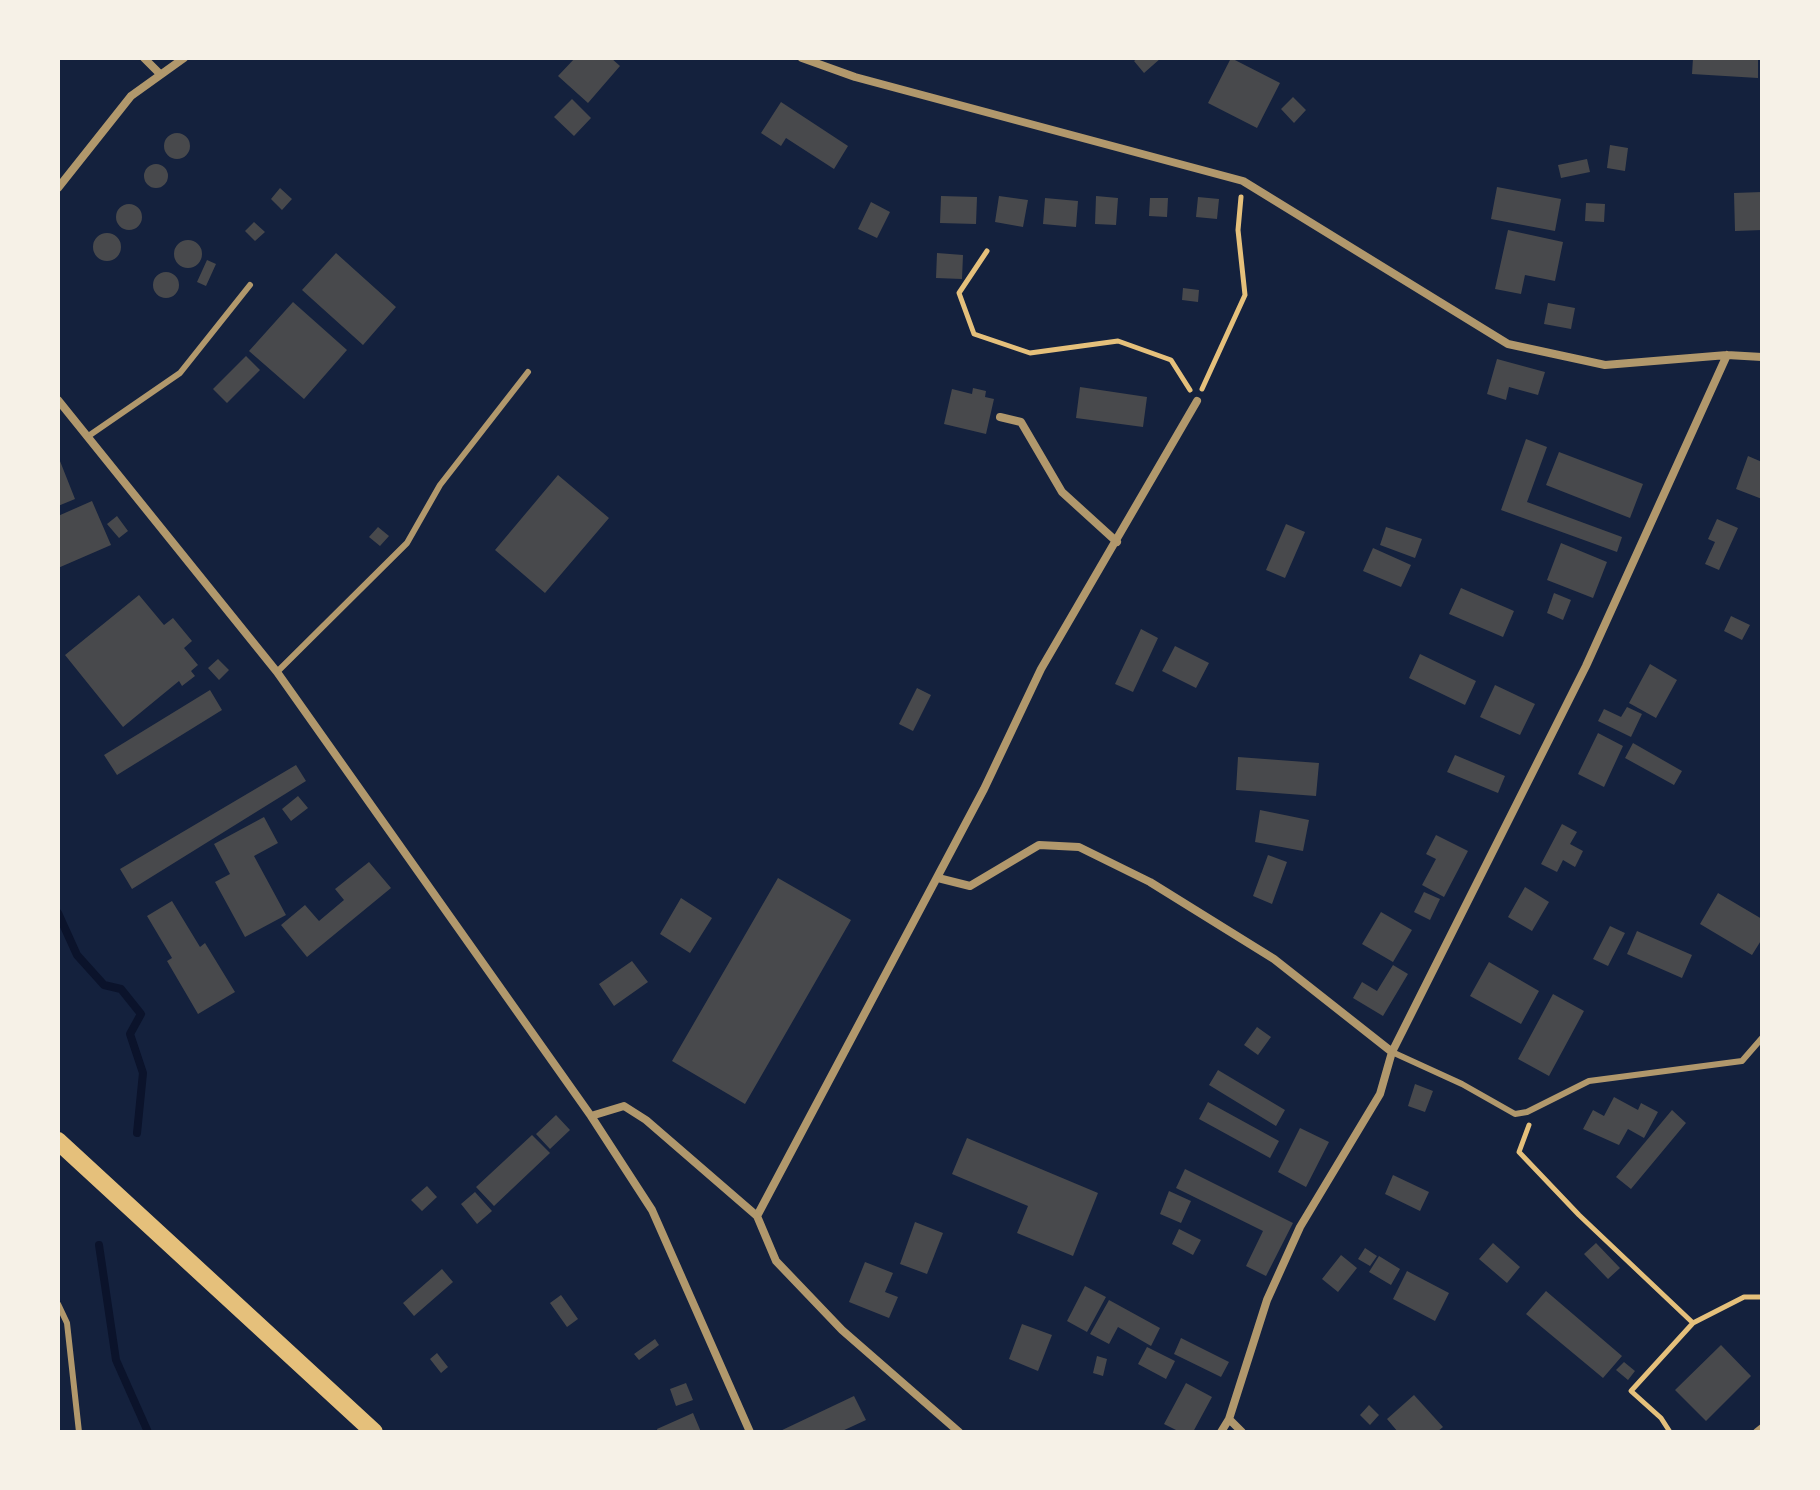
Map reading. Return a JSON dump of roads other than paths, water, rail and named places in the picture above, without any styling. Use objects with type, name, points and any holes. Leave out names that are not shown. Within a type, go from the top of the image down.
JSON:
[{"type":"main road","points":[[58,1141],[374,1432]]},
{"type":"street","points":[[144,58],[159,73]]},
{"type":"street","points":[[58,188],[131,96],[184,58]]},
{"type":"street","points":[[802,58],[855,77],[1243,181],[1508,344],[1605,365],[1727,355],[1762,357]]},
{"type":"street","points":[[1221,1432],[1229,1419],[1274,1285],[1300,1227],[1380,1094],[1392,1052],[1586,666],[1727,355]]},
{"type":"street","points":[[58,400],[277,672],[591,1116],[652,1210],[750,1432]]},
{"type":"street","points":[[757,1216],[938,878],[1041,669],[1197,401]]},
{"type":"street","points":[[1000,417],[1021,422],[1062,492],[1117,542]]},
{"type":"street","points":[[938,878],[970,886],[1039,845],[1079,847],[1150,882],[1274,959],[1392,1052]]},
{"type":"street","points":[[591,1116],[624,1106],[646,1120],[757,1216],[776,1261],[842,1330],[959,1432]]},
{"type":"street","points":[[1229,1419],[1242,1432]]},
{"type":"lane","points":[[87,437],[180,373],[250,285]]},
{"type":"lane","points":[[277,672],[407,543],[440,485],[528,372]]},
{"type":"lane","points":[[1392,1052],[1462,1084],[1515,1114],[1527,1112],[1589,1081],[1742,1061],[1762,1038]]},
{"type":"lane","points":[[58,1304],[67,1323],[79,1432]]},
{"type":"waterway","points":[[58,913],[77,955],[104,985],[121,989],[141,1014],[130,1034],[143,1073],[137,1133]]},
{"type":"waterway","points":[[99,1245],[116,1360],[148,1432]]}]
